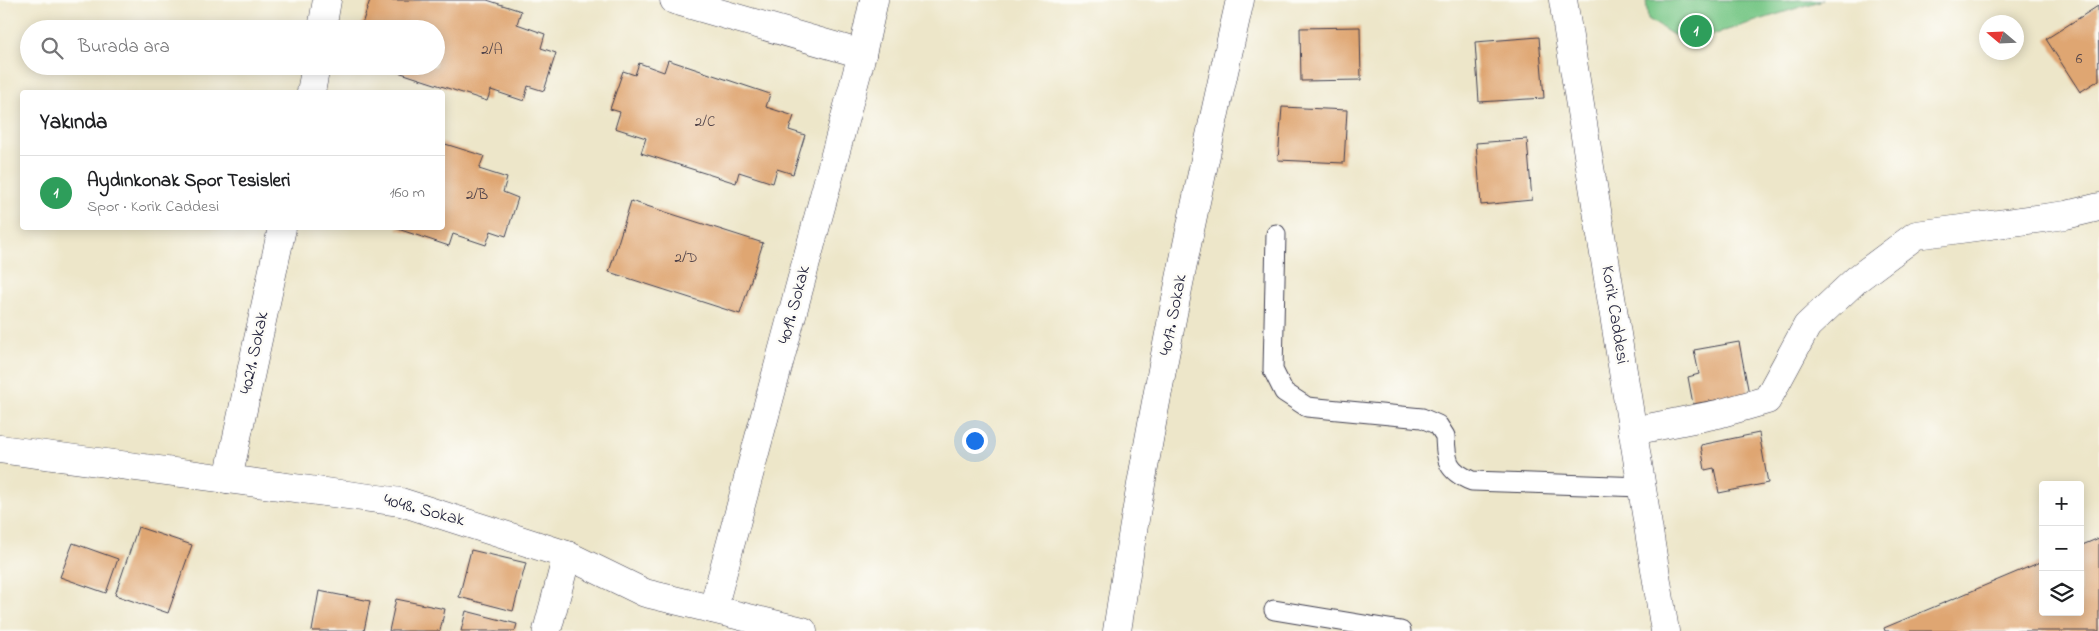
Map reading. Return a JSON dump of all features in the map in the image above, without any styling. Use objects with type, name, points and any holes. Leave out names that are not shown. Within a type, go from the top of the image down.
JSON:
[{"type":"street","points":[[324,20],[327,0]]},
{"type":"street","points":[[674,0],[862,54]]},
{"type":"street","name":"4019. Sokak","points":[[713,609],[862,54],[874,0]]},
{"type":"street","name":"4017. Sokak","points":[[1116,631],[1134,518],[1206,150],[1240,0]]},
{"type":"street","name":"Korik Caddesi","points":[[1562,0],[1665,631]]},
{"type":"street","points":[[311,90],[314,75]]},
{"type":"street","points":[[1633,431],[1718,414],[1767,400],[1807,326],[1857,279],[1916,235],[2066,215],[2099,207]]},
{"type":"street","name":"4021. Sokak","points":[[228,479],[282,230]]},
{"type":"street","name":"4048. Sokak","points":[[0,449],[401,502],[567,555],[645,592],[803,631]]},
{"type":"street","points":[[547,631],[567,555]]},
{"type":"lane","points":[[1276,234],[1273,370],[1284,392],[1294,401],[1306,407],[1422,418],[1431,421],[1445,436],[1446,458],[1449,464],[1462,477],[1472,481],[1642,488]]},
{"type":"lane","points":[[1274,610],[1401,631]]},
{"type":"green space","points":[[1646,0],[1823,0],[1686,43],[1648,19]]},
{"type":"building","points":[[370,0],[487,0],[521,11],[517,24],[545,34],[541,48],[556,53],[544,91],[528,86],[524,101],[491,90],[487,101],[407,75],[445,75],[445,20],[363,20]]},
{"type":"building","points":[[2098,6],[2099,80],[2080,92],[2046,39]]},
{"type":"building","points":[[1360,27],[1361,80],[1301,81],[1300,28]]},
{"type":"building","points":[[1539,37],[1544,98],[1479,102],[1475,42]]},
{"type":"building","points":[[668,60],[770,94],[766,107],[794,116],[789,130],[805,135],[793,174],[777,169],[773,183],[739,172],[736,183],[641,153],[646,138],[615,128],[620,112],[610,109],[623,71],[635,75],[639,63],[664,72]]},
{"type":"building","points":[[1282,107],[1347,110],[1344,163],[1278,160]]},
{"type":"building","points":[[1527,139],[1532,200],[1481,205],[1476,143]]},
{"type":"building","points":[[445,144],[484,156],[479,169],[507,178],[503,192],[518,198],[506,236],[491,231],[486,245],[453,234],[449,246],[401,230],[445,230]]},
{"type":"building","points":[[631,201],[763,243],[740,314],[609,272]]},
{"type":"building","points":[[1739,342],[1749,394],[1693,404],[1688,377],[1699,374],[1694,350]]},
{"type":"building","points":[[1759,433],[1768,483],[1719,493],[1714,468],[1705,470],[1701,445]]},
{"type":"building","points":[[138,527],[192,545],[168,613],[115,595]]},
{"type":"building","points":[[2099,538],[2099,631],[1885,631],[1884,628],[2039,563],[2039,616],[2084,616],[2084,544]]},
{"type":"building","points":[[73,543],[118,559],[106,593],[60,577]]},
{"type":"building","points":[[471,550],[526,563],[513,611],[459,597]]},
{"type":"building","points":[[319,591],[370,601],[364,631],[312,631]]},
{"type":"building","points":[[396,599],[445,609],[440,631],[389,631]]},
{"type":"building","points":[[466,611],[517,624],[515,631],[461,631]]},
{"type":"place","name":"Aydınkonak Spor Tesisleri","points":[[1696,31]]}]
